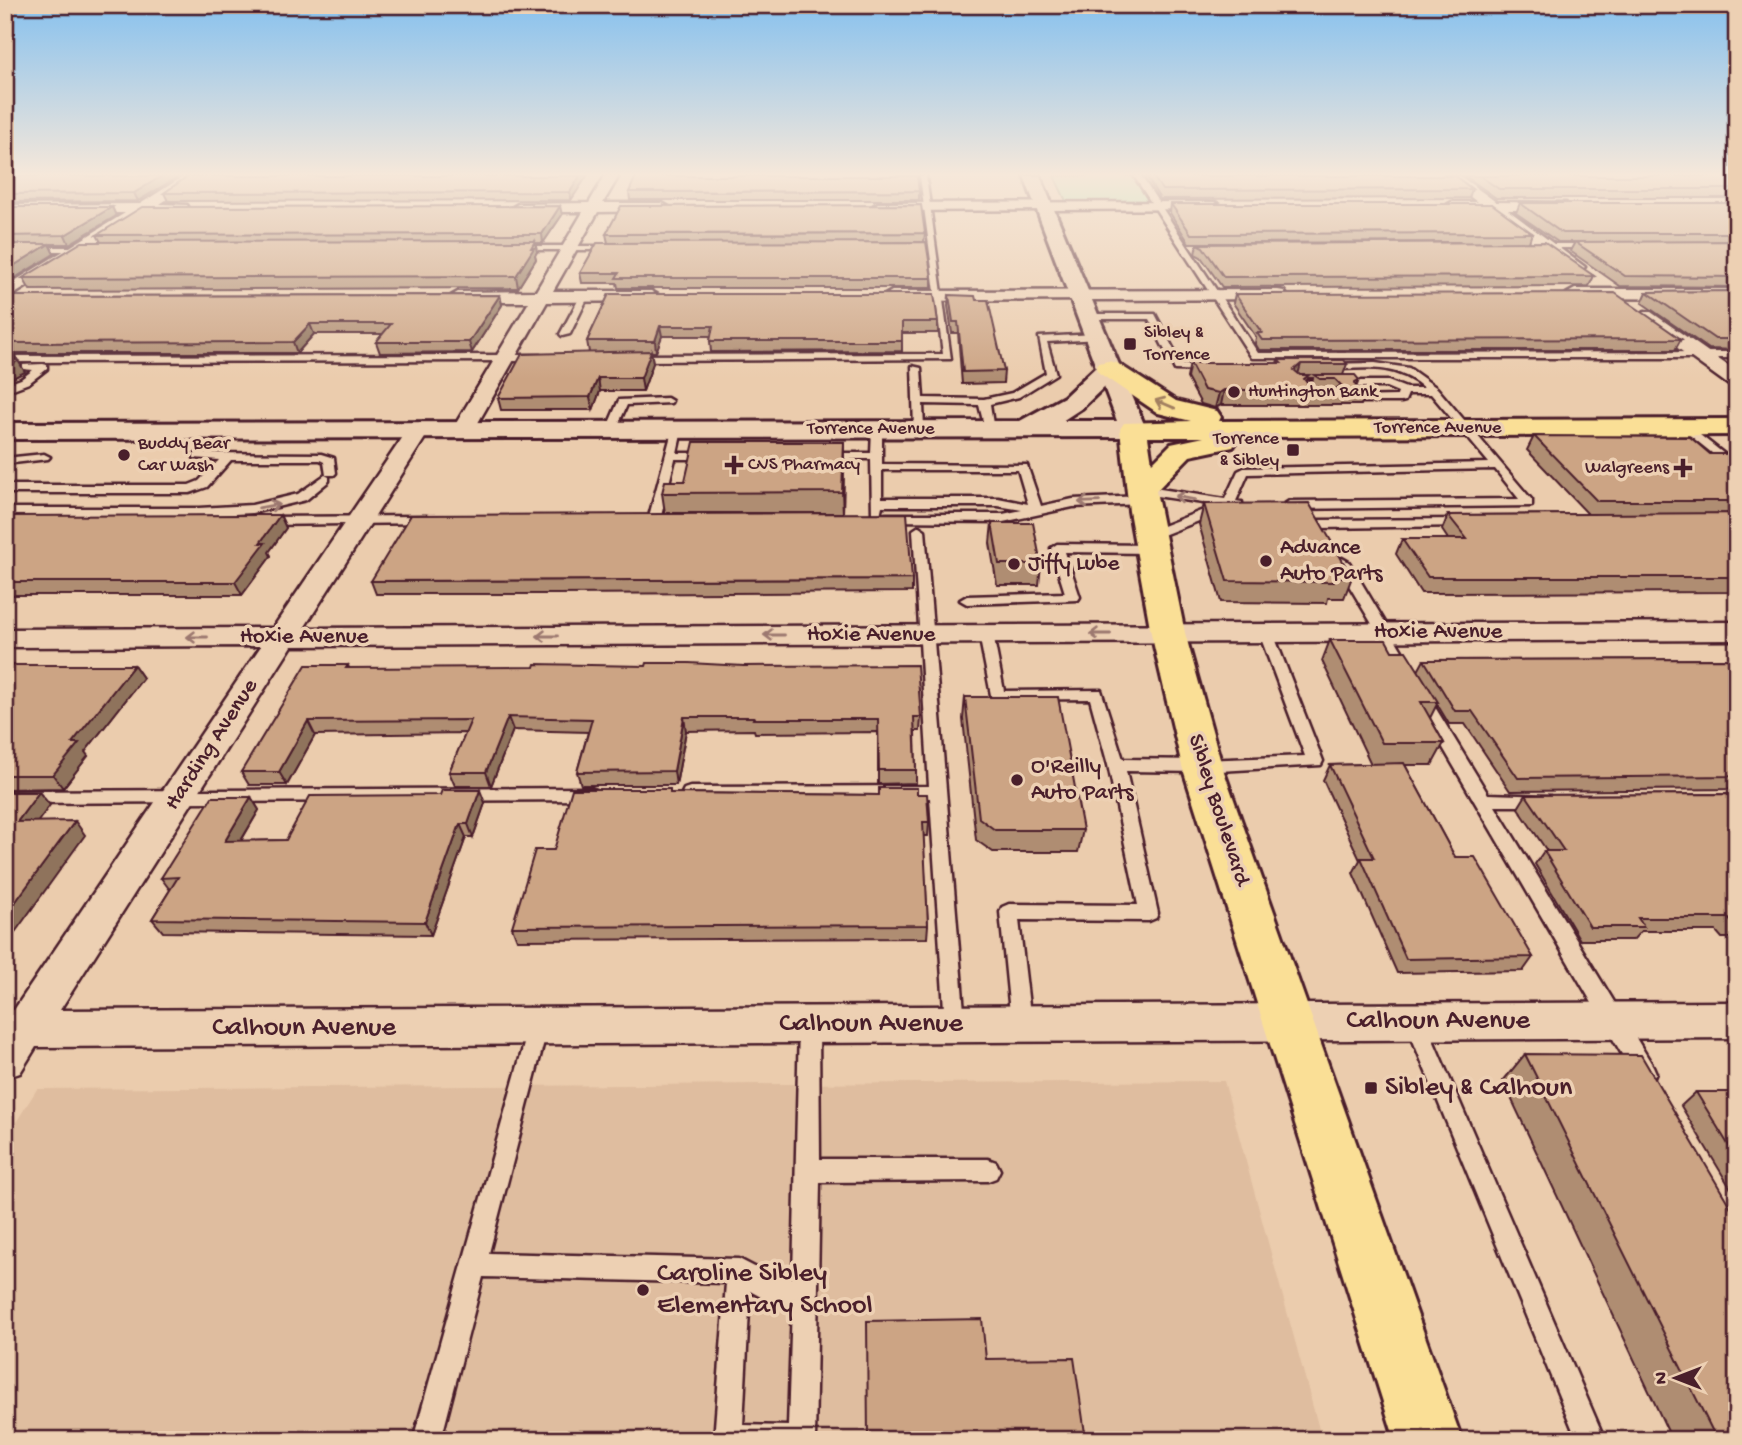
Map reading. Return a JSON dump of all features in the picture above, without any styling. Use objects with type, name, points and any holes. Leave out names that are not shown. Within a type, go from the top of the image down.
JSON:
[{"type":"main road","name":"Sibley Boulevard","points":[[1058,243],[1133,429],[1150,542],[1168,633],[1202,766],[1429,1440]]},
{"type":"main road","points":[[1022,429],[1064,411],[1077,402],[1108,368],[1167,407],[1217,419],[1304,428]]},
{"type":"main road","name":"Torrence Avenue","points":[[5,431],[611,430],[674,443],[877,429],[1737,427]]},
{"type":"main road","points":[[1142,495],[1181,450],[1304,428]]},
{"type":"street","points":[[5,296],[88,243]]},
{"type":"street","points":[[463,430],[573,243]]},
{"type":"street","points":[[1544,243],[1737,382]]},
{"type":"street","points":[[1560,295],[1737,294]]},
{"type":"street","points":[[871,296],[1297,295]]},
{"type":"street","points":[[5,296],[34,298]]},
{"type":"street","points":[[446,297],[666,296]]},
{"type":"street","name":"Harding Avenue","points":[[12,1039],[179,796],[419,430]]},
{"type":"street","name":"Hoxie Avenue","points":[[5,638],[1737,631]]},
{"type":"street","name":"Calhoun Avenue","points":[[12,1039],[538,1026],[1737,1020]]},
{"type":"lane","points":[[616,358],[948,357],[933,243]]},
{"type":"lane","points":[[1180,243],[1255,356],[1737,355]]},
{"type":"lane","points":[[1521,246],[1602,246]]},
{"type":"lane","points":[[500,248],[626,247]]},
{"type":"lane","points":[[919,247],[933,247]]},
{"type":"lane","points":[[1183,248],[1196,247]]},
{"type":"lane","points":[[5,249],[97,249]]},
{"type":"lane","points":[[565,334],[584,296]]},
{"type":"lane","points":[[1088,317],[1152,316],[1179,368],[1217,368]]},
{"type":"lane","points":[[918,401],[984,402],[1015,395],[1051,374],[1042,339],[1096,337]]},
{"type":"lane","points":[[5,359],[547,358]]},
{"type":"lane","points":[[5,367],[43,367],[25,381],[5,389]]},
{"type":"lane","points":[[916,368],[919,429]]},
{"type":"lane","points":[[1255,368],[1402,369],[1419,376],[1528,503],[1269,505]]},
{"type":"lane","points":[[1297,383],[1388,384],[1404,391],[1433,391]]},
{"type":"lane","points":[[1357,399],[1401,399],[1404,391]]},
{"type":"lane","points":[[611,430],[623,402],[667,401]]},
{"type":"lane","points":[[984,402],[990,429]]},
{"type":"lane","points":[[1686,427],[1737,470]]},
{"type":"lane","points":[[876,518],[877,429]]},
{"type":"lane","points":[[668,519],[648,520],[674,443],[726,456]]},
{"type":"lane","points":[[5,512],[199,512],[252,509],[302,497],[328,476],[330,460],[321,457],[198,456]]},
{"type":"lane","points":[[5,489],[190,489],[203,484],[228,456]]},
{"type":"lane","points":[[808,456],[877,462],[1023,467],[1036,510]]},
{"type":"lane","points":[[5,461],[44,457]]},
{"type":"lane","points":[[967,600],[1073,597],[1057,548],[1150,542],[1228,505],[1244,471],[1495,466]]},
{"type":"lane","points":[[862,518],[1003,517],[1073,503],[1142,495],[1228,505],[1256,505]]},
{"type":"lane","points":[[876,502],[999,502],[1036,510]]},
{"type":"lane","points":[[5,522],[440,520]]},
{"type":"lane","points":[[1472,523],[1319,524],[1655,1090]]},
{"type":"lane","points":[[919,530],[955,1024]]},
{"type":"lane","points":[[1116,765],[1202,766],[1315,761],[1266,633]]},
{"type":"lane","points":[[986,634],[997,696],[1096,694],[1116,765],[1149,913],[1009,912],[1021,1023]]},
{"type":"lane","points":[[675,793],[937,792]]},
{"type":"lane","points":[[5,797],[606,794]]},
{"type":"lane","points":[[1483,800],[1563,800]]},
{"type":"lane","points":[[1415,1021],[1591,1440]]},
{"type":"lane","points":[[739,1270],[728,1439],[801,1440],[809,1171],[809,1025]]},
{"type":"lane","points":[[427,1440],[538,1026]]},
{"type":"lane","points":[[809,1171],[988,1170]]},
{"type":"lane","points":[[474,1265],[739,1270],[774,1291],[805,1292]]},
{"type":"shaded area","name":"Caroline Sibley Elementary School","points":[[1224,1081],[1322,1440],[5,1440],[5,1140],[37,1089]]},
{"type":"building","points":[[80,243],[534,243],[531,248],[534,248],[516,276],[23,278]]},
{"type":"building","points":[[597,243],[926,243],[932,278],[616,278],[619,273],[580,273]]},
{"type":"building","points":[[1547,243],[1594,276],[1224,277],[1203,247],[1197,244]]},
{"type":"building","points":[[1577,243],[1737,243],[1737,277],[1625,276]]},
{"type":"building","points":[[5,244],[49,244],[5,271]]},
{"type":"building","points":[[1737,291],[1737,339],[1715,339],[1647,292]]},
{"type":"building","points":[[1615,293],[1681,339],[1262,340],[1257,333],[1262,333],[1235,294]]},
{"type":"building","points":[[609,294],[934,294],[938,322],[902,322],[902,341],[710,341],[713,326],[660,326],[655,341],[587,341]]},
{"type":"building","points":[[500,295],[469,342],[376,342],[391,324],[310,324],[293,342],[5,343],[5,296]]},
{"type":"building","points":[[949,295],[975,296],[976,300],[988,300],[1004,371],[963,372],[958,322],[953,322]]},
{"type":"building","points":[[651,351],[641,378],[598,378],[590,397],[498,398],[522,354]]},
{"type":"building","points":[[5,353],[14,354],[15,360],[18,361],[5,368]]},
{"type":"building","points":[[1278,360],[1344,360],[1347,364],[1301,364],[1294,370],[1300,375],[1309,375],[1304,379],[1312,389],[1334,390],[1224,390],[1219,393],[1204,390],[1190,363],[1281,363]]},
{"type":"building","points":[[1314,375],[1355,375],[1359,380],[1355,382],[1356,388],[1366,390],[1334,390],[1341,385],[1335,379],[1320,379]]},
{"type":"building","name":"Walgreens","points":[[1534,436],[1690,437],[1710,454],[1730,454],[1737,459],[1737,501],[1597,501]]},
{"type":"building","points":[[694,442],[844,442],[842,492],[662,493],[665,481],[685,481]]},
{"type":"building","name":"Advance Auto Parts","points":[[1309,503],[1352,577],[1333,577],[1334,582],[1227,581],[1204,504]]},
{"type":"building","points":[[907,513],[912,579],[371,581],[411,515]]},
{"type":"building","points":[[1737,513],[1737,577],[1428,577],[1402,539],[1467,539],[1448,515]]},
{"type":"building","points":[[280,515],[260,543],[265,543],[235,582],[5,582],[7,516]]},
{"type":"building","points":[[992,523],[1033,523],[1041,564],[999,564]]},
{"type":"building","points":[[1330,640],[1386,640],[1392,651],[1406,651],[1438,702],[1421,702],[1444,743],[1382,743]]},
{"type":"building","points":[[1737,659],[1737,776],[1518,778],[1472,711],[1455,711],[1424,660]]},
{"type":"building","points":[[647,663],[744,666],[917,665],[921,717],[914,717],[916,770],[879,770],[878,719],[684,717],[674,771],[577,772],[592,719],[508,717],[486,772],[449,772],[471,720],[308,721],[279,772],[241,772],[306,665],[348,665],[346,668],[534,667],[535,664],[646,666]]},
{"type":"building","points":[[5,665],[134,665],[72,743],[79,743],[53,775],[5,775]]},
{"type":"building","name":"O'Reilly Auto Parts","points":[[965,697],[1058,697],[1083,830],[995,830],[979,818]]},
{"type":"building","points":[[1404,763],[1455,857],[1475,857],[1533,957],[1406,959],[1361,858],[1374,858],[1330,765]]},
{"type":"building","points":[[879,788],[917,788],[917,794],[927,794],[929,822],[923,822],[928,925],[512,927],[535,850],[554,850],[572,789],[879,795]]},
{"type":"building","points":[[442,790],[480,790],[468,824],[460,824],[425,922],[152,919],[178,877],[161,878],[212,797],[251,797],[225,841],[286,840],[310,796],[440,795]]},
{"type":"building","points":[[5,792],[39,792],[17,822],[75,821],[5,916]]},
{"type":"building","points":[[1737,794],[1737,925],[1728,918],[1638,918],[1644,927],[1590,927],[1544,851],[1564,851],[1526,795]]},
{"type":"building","points":[[1525,1054],[1641,1055],[1737,1218],[1737,1440],[1717,1440]]},
{"type":"building","points":[[1696,1092],[1737,1092],[1737,1159]]},
{"type":"building","points":[[982,1319],[986,1359],[1074,1358],[1086,1440],[868,1440],[867,1321]]},
{"type":"place","name":"Sibley & Torrence","points":[[1130,344]]},
{"type":"place","name":"Huntington Bank","points":[[1234,392]]},
{"type":"place","name":"Torrence & Sibley","points":[[1293,450]]},
{"type":"place","name":"Buddy Bear Car Wash","points":[[124,455]]},
{"type":"place","name":"CVS Pharmacy","points":[[734,465]]},
{"type":"place","name":"Walgreens","points":[[1683,468]]},
{"type":"place","name":"Advance Auto Parts","points":[[1266,561]]},
{"type":"place","name":"Jiffy Lube","points":[[1014,564]]},
{"type":"place","name":"O'Reilly Auto Parts","points":[[1017,780]]},
{"type":"place","name":"Sibley & Calhoun","points":[[1371,1088]]},
{"type":"place","name":"Caroline Sibley Elementary School","points":[[643,1290]]}]
